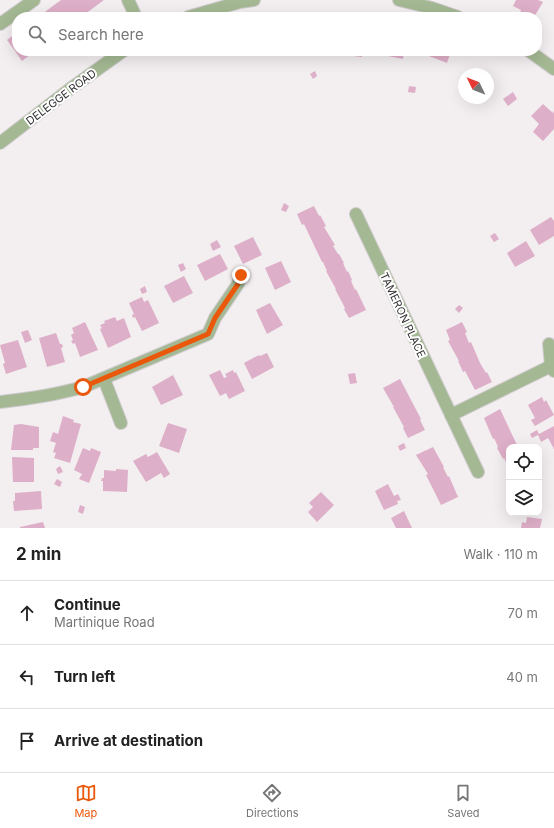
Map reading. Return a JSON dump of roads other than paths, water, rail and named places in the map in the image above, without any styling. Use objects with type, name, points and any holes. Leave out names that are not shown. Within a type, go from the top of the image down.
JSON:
[{"type":"street","points":[[17,12],[34,0]]},
{"type":"street","points":[[128,0],[134,12]]},
{"type":"street","points":[[205,12],[240,2],[254,0]]},
{"type":"street","points":[[399,0],[444,12]]},
{"type":"street","points":[[0,24],[12,16]]},
{"type":"street","name":"DELEGGE ROAD","points":[[0,144],[70,89],[116,56]]},
{"type":"street","points":[[537,56],[554,69]]},
{"type":"street","name":"TAMERON PLACE","points":[[356,214],[478,472]]},
{"type":"street","points":[[0,402],[38,398],[64,392],[104,379],[208,334],[215,318],[238,284],[241,275]]},
{"type":"street","points":[[451,415],[552,369],[549,344]]},
{"type":"street","points":[[104,379],[121,422]]}]
